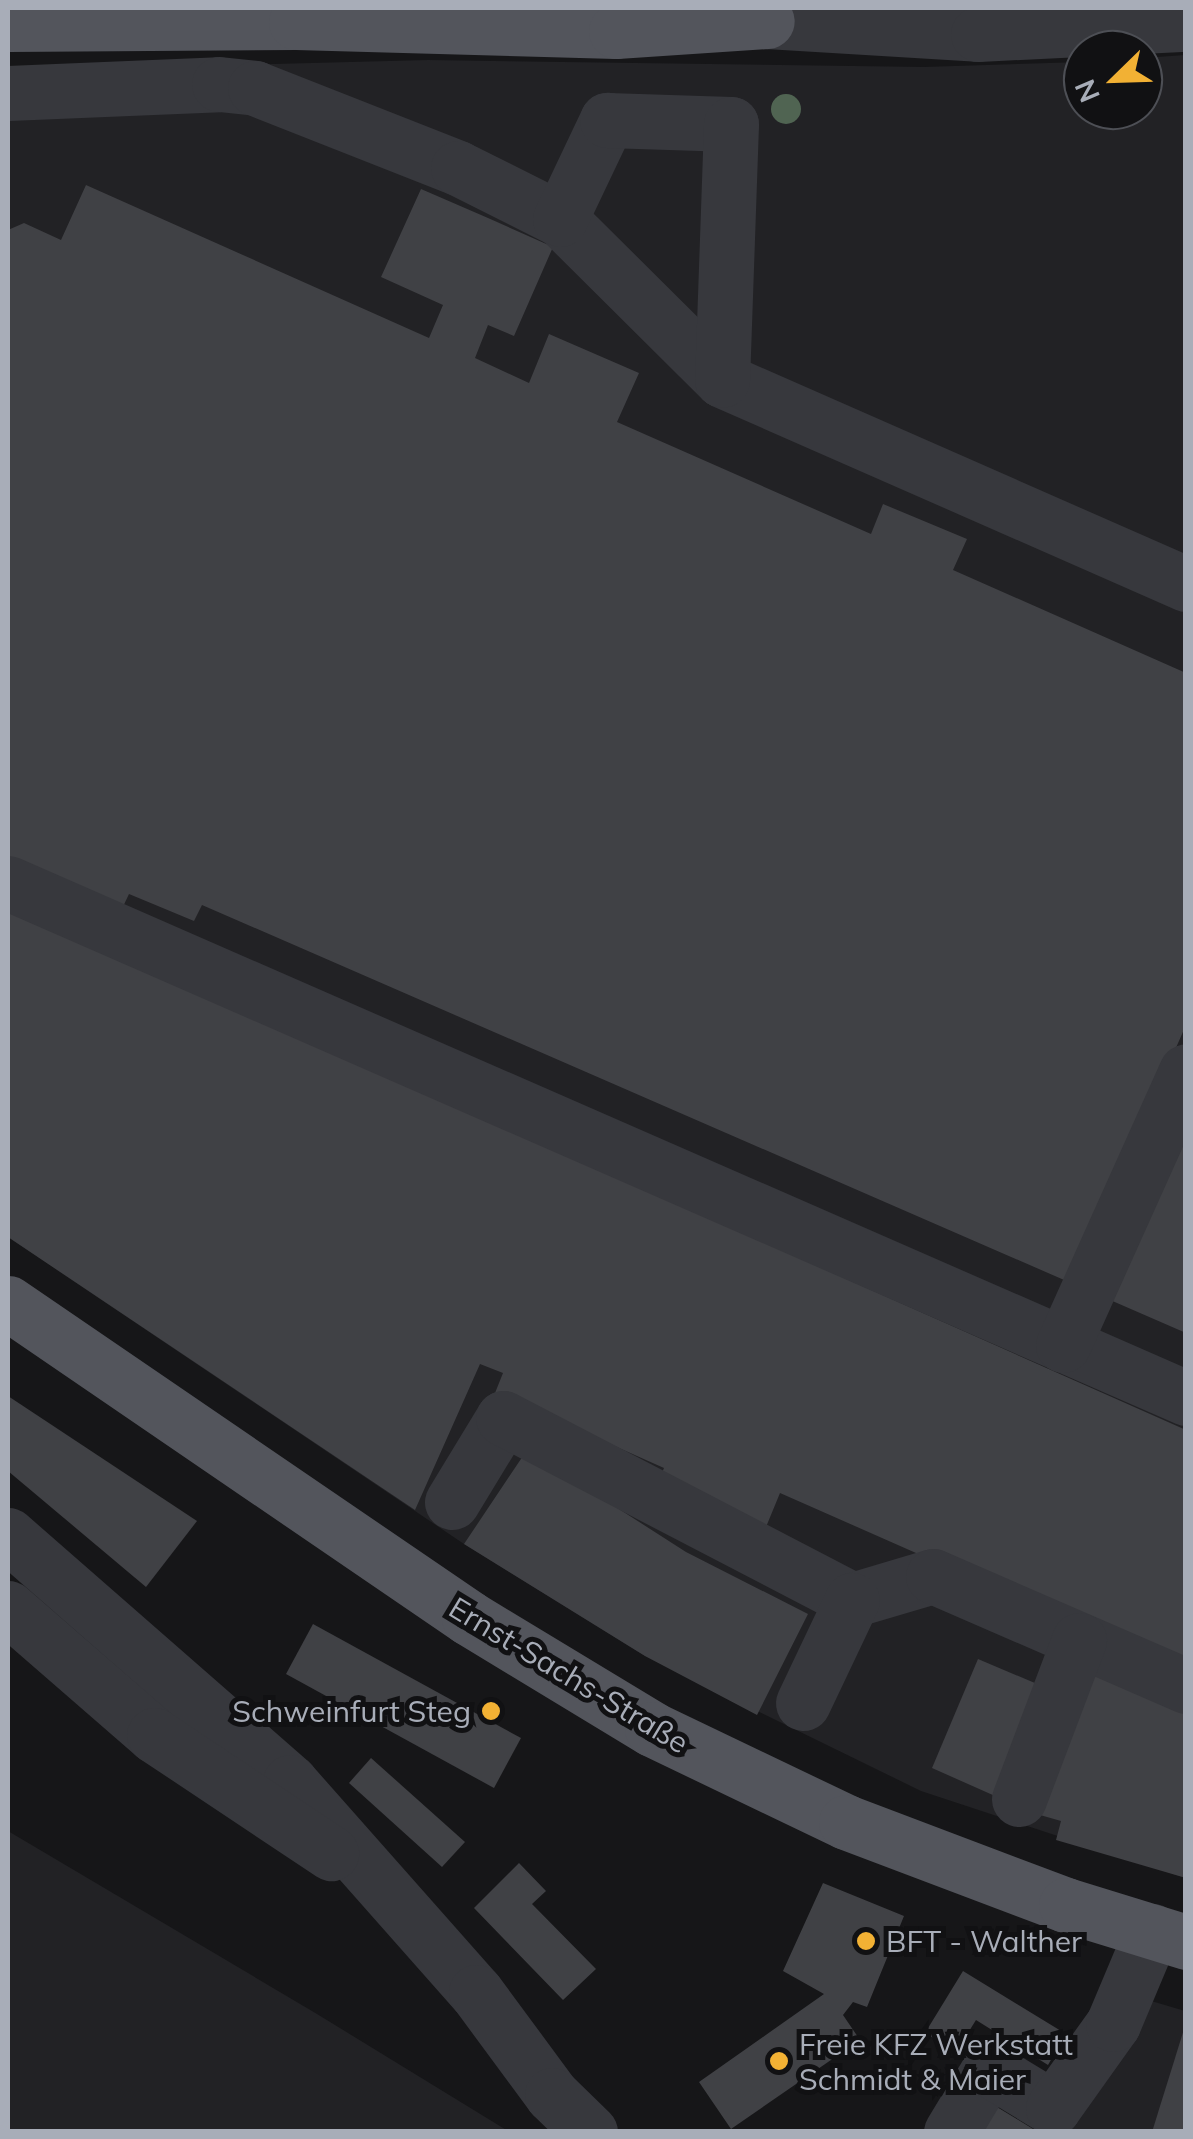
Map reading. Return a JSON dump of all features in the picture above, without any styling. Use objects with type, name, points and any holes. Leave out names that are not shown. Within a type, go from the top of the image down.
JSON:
[{"type":"main road","points":[[8,24],[296,22],[616,32],[774,12]]},
{"type":"main road","name":"Ernst-Sachs-Straße","points":[[8,1303],[468,1618],[652,1729],[846,1822],[1169,1937]]},
{"type":"street","points":[[774,12],[978,34],[1186,24]]},
{"type":"street","points":[[8,93],[219,84],[256,88],[458,168],[560,220],[722,380],[1186,584]]},
{"type":"street","points":[[560,220],[606,120],[731,124],[722,380]]},
{"type":"street","points":[[8,884],[1186,1398]]},
{"type":"street","points":[[1063,1345],[1186,1071]]},
{"type":"street","points":[[452,1502],[503,1418],[852,1600],[932,1576],[1186,1686]]},
{"type":"street","points":[[8,1535],[207,1703],[380,1881],[476,1992],[557,2119]]},
{"type":"street","points":[[802,1703],[852,1600]]},
{"type":"street","points":[[8,1608],[154,1734],[284,1827],[380,1881]]},
{"type":"street","points":[[1019,1799],[1080,1640]]},
{"type":"street","points":[[951,2132],[988,2069],[1053,2108],[1169,1937]]},
{"type":"shaded area","points":[[1185,55],[1185,1878],[921,1791],[645,1656],[464,1544],[8,1237],[8,71],[428,60],[924,67],[1063,63],[1063,130],[1163,130],[1163,57]]},
{"type":"shaded area","points":[[8,1831],[317,2014],[508,2131],[8,2131]]},
{"type":"shaded area","points":[[1148,2000],[1185,2011],[1185,2131],[1066,2132]]},
{"type":"building","points":[[86,185],[429,338],[443,305],[381,277],[421,189],[488,218],[553,247],[514,336],[488,325],[475,358],[529,383],[549,334],[639,373],[617,422],[871,534],[883,504],[967,539],[953,570],[1186,673],[1186,1025],[1134,1143],[1186,1115],[1186,1333],[202,905],[194,921],[129,894],[120,913],[8,863],[8,230],[24,223],[61,240]]},
{"type":"building","points":[[8,906],[1186,1430],[1186,1672],[780,1493],[766,1527],[659,1480],[664,1468],[495,1393],[503,1373],[480,1364],[415,1510],[8,1237]]},
{"type":"building","points":[[8,1396],[197,1521],[146,1587],[8,1471]]},
{"type":"building","points":[[527,1450],[686,1552],[808,1614],[757,1715],[645,1656],[464,1544]]},
{"type":"building","points":[[313,1624],[521,1738],[494,1788],[286,1674]]},
{"type":"building","points":[[978,1659],[1042,1686],[995,1796],[932,1768]]},
{"type":"building","points":[[1086,1664],[1186,1707],[1186,1878],[1056,1840],[1061,1821],[1033,1813]]},
{"type":"building","points":[[371,1758],[465,1842],[442,1867],[349,1783]]},
{"type":"building","points":[[519,1863],[546,1891],[532,1904],[596,1969],[563,2000],[474,1908]]},
{"type":"building","points":[[823,1883],[904,1916],[867,2007],[853,2002],[843,2015],[860,2040],[731,2129],[699,2082],[824,1994],[783,1971]]},
{"type":"building","points":[[963,1971],[1066,2034],[1048,2065],[976,2020],[956,2052],[925,2033]]},
{"type":"building","points":[[1185,2026],[1186,2132],[1152,2132]]},
{"type":"building","points":[[997,2107],[1038,2132],[982,2132]]},
{"type":"place","name":"Schweinfurt Steg","points":[[491,1711]]},
{"type":"place","name":"BFT - Walther","points":[[866,1941]]},
{"type":"place","name":"Freie KFZ Werkstatt Schmidt & Maier","points":[[779,2061]]}]
